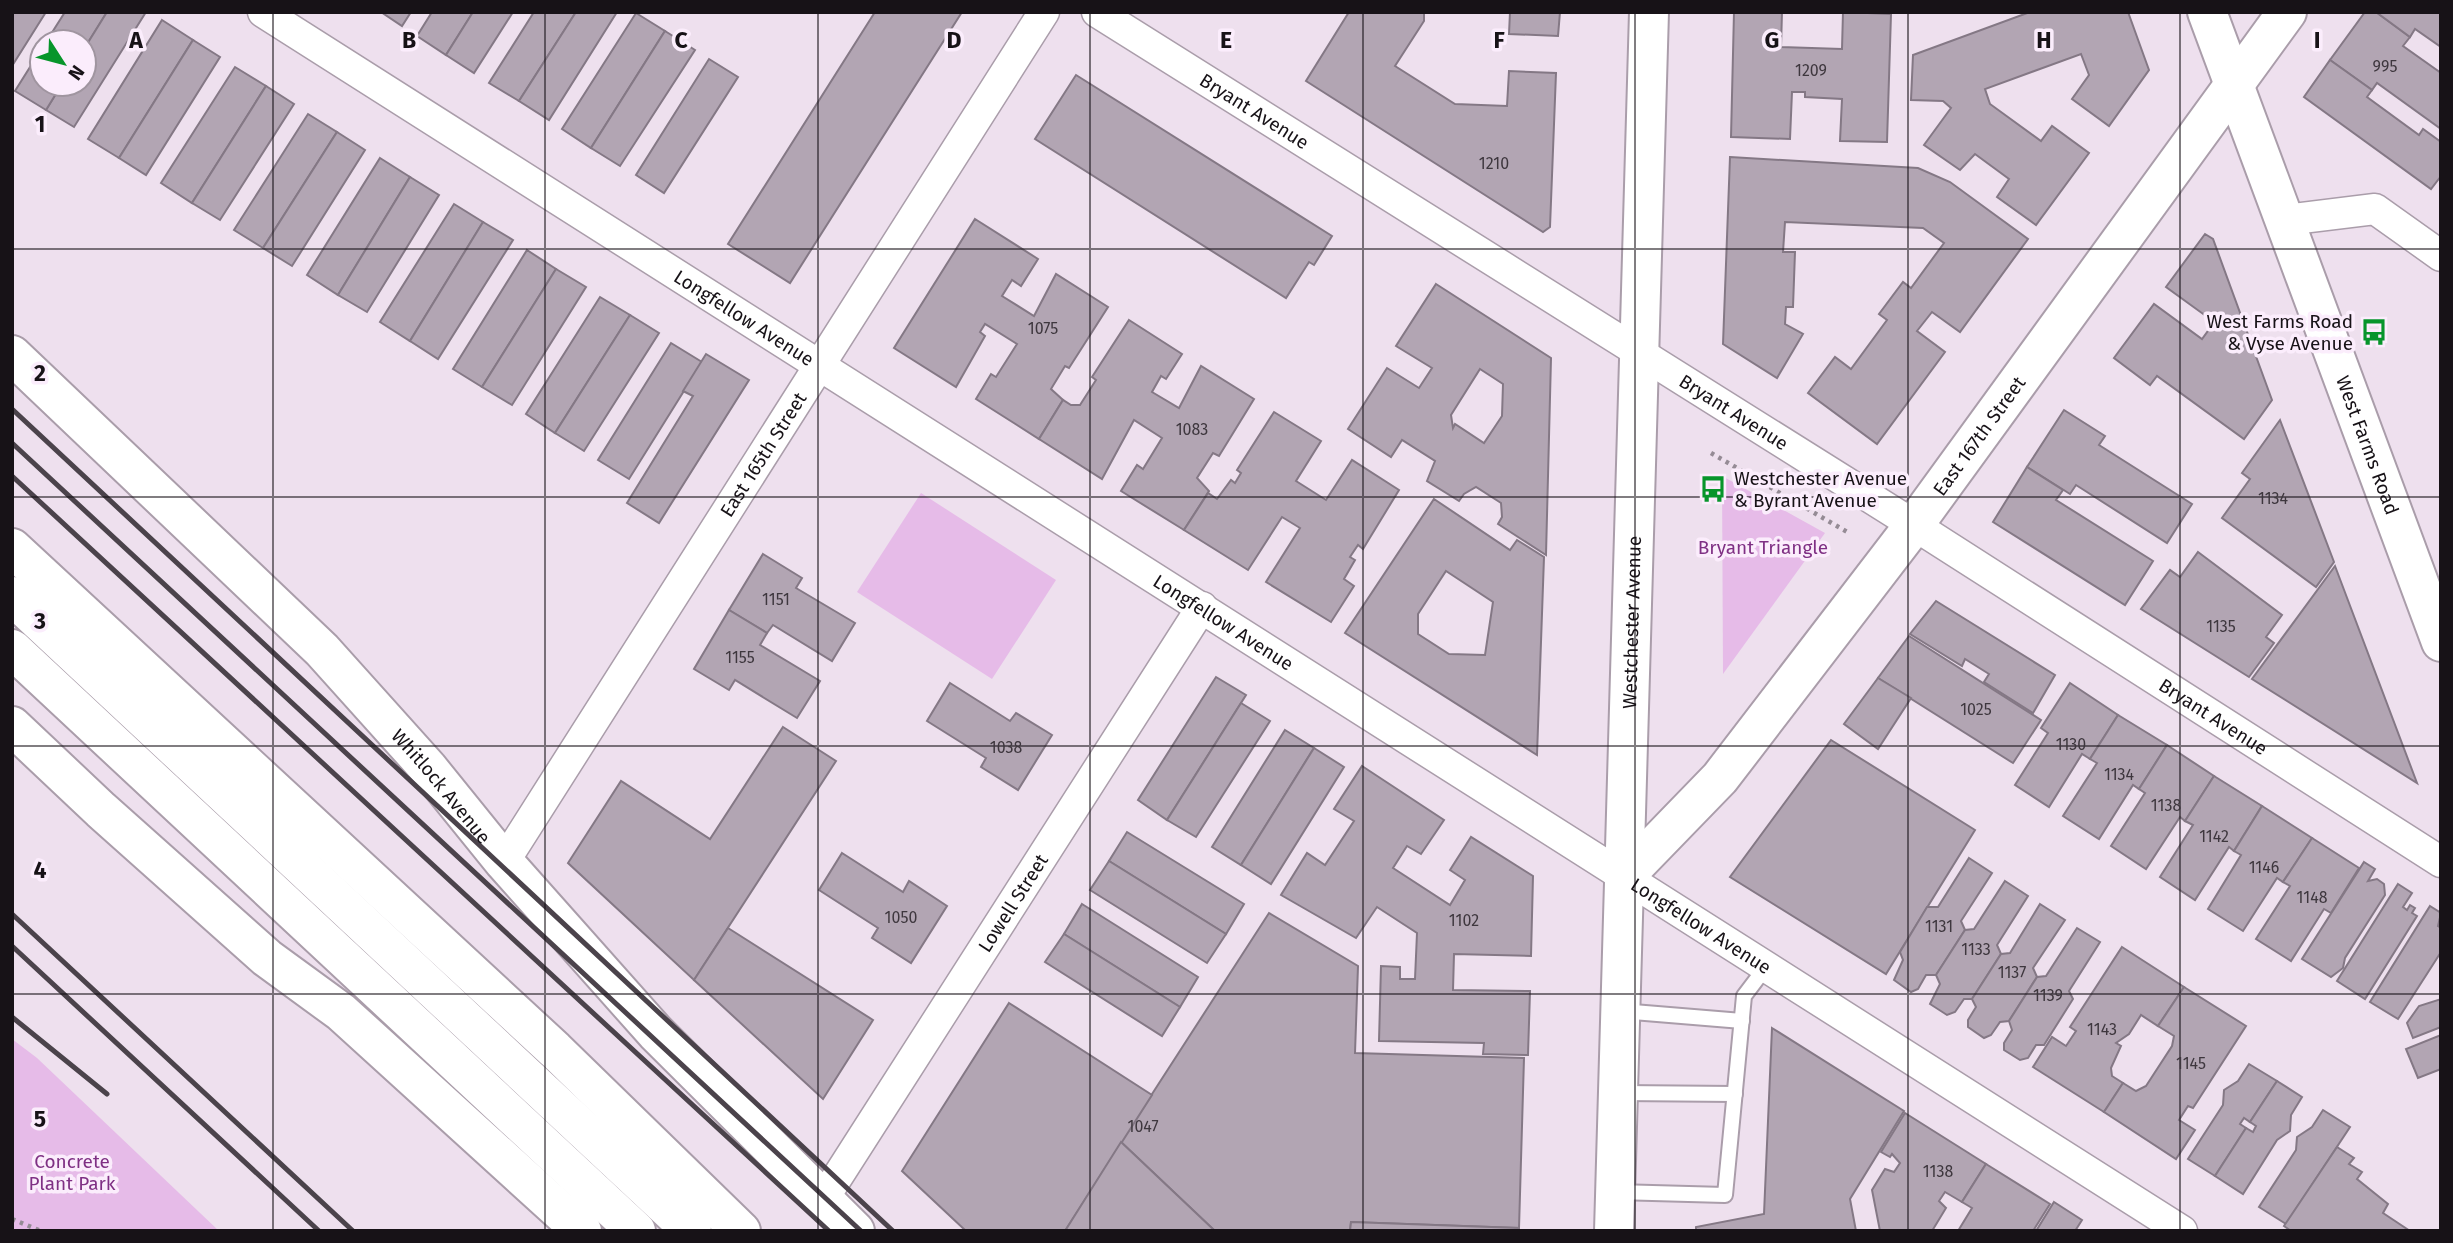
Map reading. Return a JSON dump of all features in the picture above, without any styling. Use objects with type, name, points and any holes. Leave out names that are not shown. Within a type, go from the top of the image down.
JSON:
[{"type":"main road","name":"Westchester Avenue","points":[[1614,1231],[1649,12]]},
{"type":"main road","name":"West Farms Road","points":[[2207,12],[2441,642]]},
{"type":"main road","name":"East 167th Street","points":[[1624,877],[1720,778],[1914,525],[2287,12]]},
{"type":"main road","name":"Whitlock Avenue","points":[[12,355],[322,650],[428,768],[504,862],[656,1033],[855,1231]]},
{"type":"main road","points":[[12,548],[555,1050],[741,1231]]},
{"type":"main road","points":[[12,596],[692,1231]]},
{"type":"main road","points":[[18,655],[636,1231]]},
{"type":"main road","points":[[12,726],[101,810],[267,958],[341,1012],[582,1231]]},
{"type":"main road","points":[[267,958],[328,1028],[465,1155],[541,1231]]},
{"type":"street","name":"Longfellow Avenue","points":[[263,12],[2182,1231]]},
{"type":"street","name":"East 165th Street","points":[[504,862],[1044,12]]},
{"type":"street","name":"Bryant Avenue","points":[[1097,12],[1914,525],[2441,862]]},
{"type":"street","points":[[2285,220],[2375,209],[2441,256]]},
{"type":"street","name":"Lowell Street","points":[[822,1201],[1202,607]]},
{"type":"lane","points":[[1615,1192],[1725,1195],[1744,996],[1766,967]]},
{"type":"lane","points":[[1620,1011],[1742,1021]]},
{"type":"lane","points":[[1618,1093],[1735,1094]]},
{"type":"path","points":[[1711,453],[1849,533]]},
{"type":"path","points":[[12,1219],[41,1231]]},
{"type":"green space","name":"Bryant Triangle","points":[[1722,476],[1825,533],[1723,674]]},
{"type":"green space","points":[[921,493],[1056,580],[992,679],[857,592]]},
{"type":"green space","name":"Concrete Plant Park","points":[[12,1039],[37,1058],[219,1231],[12,1231]]},
{"type":"building","points":[[12,12],[46,12],[36,28],[28,28],[28,41],[12,66]]},
{"type":"building","points":[[65,12],[107,12],[97,28],[55,28]]},
{"type":"building","points":[[107,12],[146,12],[98,89],[98,28]]},
{"type":"building","points":[[381,12],[411,12],[402,26]]},
{"type":"building","points":[[432,12],[473,12],[446,55],[417,36]]},
{"type":"building","points":[[473,12],[513,12],[474,73],[446,55]]},
{"type":"building","points":[[534,12],[576,12],[519,101],[489,83]]},
{"type":"building","points":[[576,12],[617,12],[549,120],[519,101]]},
{"type":"building","points":[[875,12],[962,12],[790,283],[728,244]]},
{"type":"building","points":[[1349,12],[1424,12],[1424,21],[1395,66],[1455,104],[1507,106],[1509,71],[1556,73],[1550,227],[1543,232],[1306,81]]},
{"type":"building","points":[[1510,12],[1560,12],[1558,36],[1509,34]]},
{"type":"building","points":[[1734,12],[1782,12],[1781,47],[1842,49],[1843,12],[1891,14],[1887,142],[1840,141],[1842,99],[1805,97],[1805,92],[1792,92],[1790,139],[1731,137]]},
{"type":"building","points":[[2030,12],[2128,12],[2149,70],[2109,126],[2072,99],[2089,75],[2081,54],[1985,89],[1990,104],[2041,141],[2052,126],[2089,153],[2036,225],[1997,197],[2009,179],[1975,154],[1960,170],[1924,145],[1951,108],[1943,101],[1911,100],[1913,55]]},
{"type":"building","points":[[2365,12],[2376,12],[2410,37],[2403,46],[2441,73],[2441,129],[2377,83],[2372,90],[2330,60]]},
{"type":"building","points":[[2376,12],[2441,12],[2441,47],[2415,29],[2410,37]]},
{"type":"building","points":[[636,13],[665,31],[591,148],[562,129]]},
{"type":"building","points":[[162,20],[193,40],[119,158],[88,139]]},
{"type":"building","points":[[665,31],[695,50],[620,166],[591,148]]},
{"type":"building","points":[[193,40],[220,57],[146,175],[119,158]]},
{"type":"building","points":[[709,59],[738,77],[664,193],[636,175]]},
{"type":"building","points":[[2330,60],[2372,90],[2367,97],[2419,135],[2423,129],[2441,142],[2441,176],[2431,189],[2304,97]]},
{"type":"building","points":[[235,67],[266,86],[192,203],[161,183]]},
{"type":"building","points":[[28,70],[28,98],[53,98],[46,110],[15,91]]},
{"type":"building","points":[[1076,75],[1332,236],[1314,265],[1309,262],[1286,298],[1035,139]]},
{"type":"building","points":[[266,86],[294,104],[220,220],[192,203]]},
{"type":"building","points":[[53,98],[92,98],[74,127],[46,110]]},
{"type":"building","points":[[308,114],[337,132],[263,248],[234,230]]},
{"type":"building","points":[[337,132],[365,150],[292,266],[263,248]]},
{"type":"building","points":[[1730,157],[1918,168],[1950,182],[2028,239],[1960,332],[1932,312],[1917,331],[1945,352],[1877,444],[1808,393],[1835,357],[1851,369],[1887,320],[1879,314],[1903,282],[1911,288],[1944,243],[1923,228],[1785,222],[1783,252],[1795,252],[1793,307],[1786,307],[1785,324],[1803,334],[1777,378],[1723,344]]},
{"type":"building","points":[[380,158],[410,177],[338,295],[307,275]]},
{"type":"building","points":[[410,177],[439,195],[367,312],[338,295]]},
{"type":"building","points":[[454,204],[483,222],[410,341],[380,322]]},
{"type":"building","points":[[975,219],[1038,259],[1021,286],[1012,280],[1002,296],[1034,316],[1056,274],[1108,307],[1069,368],[1065,366],[1051,389],[1063,400],[1039,439],[976,399],[991,374],[996,377],[1017,344],[985,324],[980,332],[985,336],[956,387],[894,348]]},
{"type":"building","points":[[483,222],[513,240],[438,359],[410,341]]},
{"type":"building","points":[[2205,234],[2213,239],[2272,400],[2244,439],[2157,376],[2150,385],[2114,358],[2154,304],[2202,339],[2210,328],[2206,316],[2166,287]]},
{"type":"building","points":[[527,250],[556,269],[482,387],[453,369]]},
{"type":"building","points":[[556,269],[586,287],[512,405],[482,387]]},
{"type":"building","points":[[1436,284],[1551,358],[1546,555],[1498,524],[1502,517],[1501,503],[1476,487],[1464,494],[1459,501],[1427,481],[1435,461],[1402,440],[1391,457],[1348,429],[1387,368],[1419,388],[1432,368],[1396,346]],"holes":[[[1480,369],[1503,384],[1502,416],[1484,443],[1455,424],[1453,428],[1451,415]]]},
{"type":"building","points":[[600,297],[630,315],[555,433],[526,414]]},
{"type":"building","points":[[630,315],[659,333],[584,451],[555,433]]},
{"type":"building","points":[[1129,320],[1182,354],[1166,379],[1161,376],[1152,392],[1179,408],[1201,366],[1254,399],[1219,456],[1213,453],[1197,478],[1209,491],[1184,530],[1121,491],[1137,465],[1143,469],[1162,438],[1134,420],[1102,479],[1039,439],[1063,400],[1071,405],[1080,405],[1096,380],[1092,377]]},
{"type":"building","points":[[671,343],[702,362],[629,479],[598,460]]},
{"type":"building","points":[[706,354],[749,380],[659,523],[627,503],[693,396],[683,391]]},
{"type":"building","points":[[2064,410],[2105,436],[2099,445],[2192,504],[2167,543],[2076,485],[2070,494],[2027,467]]},
{"type":"building","points":[[1274,412],[1321,441],[1296,481],[1326,500],[1352,460],[1399,490],[1363,549],[1358,545],[1350,557],[1355,560],[1344,579],[1354,586],[1331,622],[1266,582],[1300,528],[1282,517],[1248,570],[1184,530],[1208,493],[1217,499],[1231,480],[1235,483],[1241,473],[1237,470]]},
{"type":"building","points":[[2280,420],[2334,562],[2316,587],[2222,518],[2250,479],[2242,473]]},
{"type":"building","points":[[2027,467],[2063,490],[2056,500],[2153,561],[2125,605],[1993,522]]},
{"type":"building","points":[[1434,499],[1510,550],[1517,540],[1544,557],[1537,755],[1345,633]],"holes":[[[1446,571],[1493,602],[1485,655],[1449,654],[1418,634],[1418,614]]]},
{"type":"building","points":[[2198,552],[2282,615],[2266,637],[2274,643],[2249,677],[2141,609],[2170,570],[2180,577]]},
{"type":"building","points":[[763,554],[802,578],[796,588],[855,623],[832,661],[773,625],[767,633],[729,610]]},
{"type":"building","points":[[2335,566],[2417,783],[2252,679]]},
{"type":"building","points":[[1936,601],[2055,675],[2033,713],[1984,682],[1989,674],[1965,659],[1962,666],[1910,634]]},
{"type":"building","points":[[729,610],[767,633],[760,645],[820,681],[797,718],[735,680],[729,690],[694,669]]},
{"type":"building","points":[[1909,636],[2041,720],[2013,763],[1878,678]]},
{"type":"building","points":[[1216,677],[1246,695],[1167,820],[1138,800]]},
{"type":"building","points":[[1878,678],[1911,698],[1878,749],[1844,724]]},
{"type":"building","points":[[950,683],[1010,721],[1016,713],[1052,735],[1018,790],[981,767],[986,758],[927,721]]},
{"type":"building","points":[[2070,683],[2118,715],[2090,759],[2082,754],[2049,807],[2015,785],[2048,733],[2041,728]]},
{"type":"building","points":[[1241,703],[1270,721],[1196,837],[1167,820]]},
{"type":"building","points":[[2118,715],[2167,745],[2139,789],[2133,785],[2099,839],[2063,816],[2097,763],[2090,759]]},
{"type":"building","points":[[783,727],[836,761],[694,980],[568,863],[621,781],[710,839]]},
{"type":"building","points":[[1285,730],[1314,748],[1241,865],[1212,847]]},
{"type":"building","points":[[1831,740],[1975,830],[1886,974],[1730,877]]},
{"type":"building","points":[[2167,745],[2214,776],[2185,821],[2180,817],[2146,869],[2111,846],[2145,793],[2139,789]]},
{"type":"building","points":[[1314,748],[1344,767],[1271,884],[1241,865]]},
{"type":"building","points":[[1362,766],[1444,820],[1421,854],[1407,846],[1393,868],[1450,905],[1465,880],[1450,870],[1471,837],[1533,876],[1531,956],[1454,954],[1453,990],[1530,991],[1528,1055],[1483,1054],[1484,1043],[1379,1041],[1381,966],[1400,967],[1400,979],[1415,979],[1417,933],[1377,907],[1356,938],[1281,895],[1307,853],[1325,865],[1354,821],[1334,809]]},
{"type":"building","points":[[2214,776],[2262,806],[2234,851],[2229,847],[2195,900],[2160,877],[2193,825],[2185,821]]},
{"type":"building","points":[[2262,806],[2312,838],[2283,882],[2277,878],[2243,931],[2208,909],[2241,855],[2234,851]]},
{"type":"building","points":[[1127,832],[1244,904],[1226,934],[1109,861]]},
{"type":"building","points":[[2312,838],[2359,868],[2331,913],[2324,909],[2291,961],[2256,939],[2290,886],[2283,882]]},
{"type":"building","points":[[842,853],[903,892],[909,881],[947,906],[911,963],[872,938],[878,928],[819,890]]},
{"type":"building","points":[[1969,858],[1992,873],[1961,921],[1965,930],[1936,975],[1926,975],[1918,989],[1911,992],[1894,980],[1903,960],[1900,952],[1927,907],[1938,907]]},
{"type":"building","points":[[1109,861],[1226,934],[1207,963],[1090,890]]},
{"type":"building","points":[[2364,862],[2375,869],[2368,881],[2377,879],[2384,884],[2385,895],[2345,958],[2343,968],[2331,977],[2302,959]]},
{"type":"building","points":[[2005,881],[2028,896],[1997,945],[2001,954],[1972,999],[1964,999],[1955,1012],[1947,1015],[1930,1004],[1940,984],[1936,975],[1965,930],[1974,929]]},
{"type":"building","points":[[2398,884],[2412,893],[2403,907],[2407,910],[2410,905],[2415,908],[2412,913],[2417,916],[2365,999],[2337,981]]},
{"type":"building","points":[[1082,904],[1198,977],[1180,1007],[1064,934]]},
{"type":"building","points":[[2040,904],[2065,920],[2033,968],[2037,977],[2009,1021],[2000,1022],[1991,1035],[1984,1038],[1968,1027],[1968,1020],[1976,1007],[1972,999],[2001,954],[2010,953]]},
{"type":"building","points":[[2430,906],[2441,913],[2438,926],[2441,928],[2441,952],[2398,1019],[2370,1002]]},
{"type":"building","points":[[1269,913],[1358,966],[1355,1053],[1524,1058],[1519,1228],[1351,1222],[1350,1231],[1215,1231],[1121,1142]]},
{"type":"building","points":[[728,928],[873,1020],[823,1099],[694,980]]},
{"type":"building","points":[[2077,928],[2100,942],[2069,991],[2073,999],[2044,1045],[2036,1045],[2028,1058],[2020,1060],[2004,1050],[2004,1043],[2012,1030],[2009,1021],[2037,977],[2046,976]]},
{"type":"building","points":[[1064,934],[1180,1007],[1162,1036],[1045,962]]},
{"type":"building","points":[[2122,947],[2184,987],[2158,1026],[2141,1015],[2129,1034],[2116,1043],[2121,1046],[2111,1068],[2112,1076],[2123,1083],[2104,1112],[2033,1067],[2052,1037],[2066,1046],[2076,1031],[2070,1027]]},
{"type":"building","points":[[2184,987],[2246,1026],[2193,1108],[2188,1106],[2179,1120],[2195,1130],[2176,1159],[2104,1112],[2123,1083],[2136,1091],[2146,1086],[2172,1046],[2174,1036],[2158,1026]]},
{"type":"building","points":[[2441,999],[2441,1027],[2413,1038],[2407,1023],[2419,1006]]},
{"type":"building","points":[[1009,1003],[1152,1095],[1065,1231],[966,1231],[902,1171]]},
{"type":"building","points":[[1772,1028],[1904,1111],[1850,1199],[1856,1231],[1696,1231],[1696,1227],[1764,1214]]},
{"type":"building","points":[[2441,1035],[2441,1069],[2418,1078],[2406,1049]]},
{"type":"building","points":[[2249,1064],[2277,1081],[2250,1122],[2244,1118],[2240,1124],[2246,1128],[2215,1176],[2188,1159],[2223,1105],[2224,1090],[2238,1081]]},
{"type":"building","points":[[2277,1081],[2302,1097],[2291,1115],[2290,1131],[2277,1140],[2243,1194],[2215,1176],[2246,1128],[2253,1132],[2256,1126],[2250,1122]]},
{"type":"building","points":[[2323,1110],[2350,1127],[2286,1224],[2259,1207],[2296,1150],[2297,1137],[2312,1127]]},
{"type":"building","points":[[1905,1113],[1986,1164],[1962,1202],[1945,1192],[1939,1201],[1946,1208],[1932,1231],[1880,1231],[1872,1190],[1885,1169],[1894,1172],[1900,1163],[1892,1154],[1890,1157],[1881,1152]]},
{"type":"building","points":[[1121,1142],[1215,1231],[1065,1231]]},
{"type":"building","points":[[2337,1147],[2354,1158],[2349,1164],[2362,1172],[2357,1179],[2388,1204],[2383,1213],[2410,1231],[2291,1231],[2284,1226]]},
{"type":"building","points":[[1986,1164],[2050,1204],[2033,1231],[1958,1231],[1972,1208],[1962,1202]]},
{"type":"building","points":[[2054,1202],[2082,1220],[2075,1231],[2036,1231]]},
{"type":"building","points":[[1351,1222],[1519,1228],[1519,1231],[1350,1231]]},
{"type":"railway","points":[[12,409],[893,1231]]},
{"type":"railway","points":[[12,443],[861,1231]]},
{"type":"railway","points":[[12,476],[829,1231]]},
{"type":"railway","points":[[12,914],[353,1231]]},
{"type":"railway","points":[[12,946],[319,1231]]},
{"type":"railway","points":[[12,1017],[107,1094]]},
{"type":"place","name":"West Farms Road & Vyse Avenue","points":[[2374,332]]},
{"type":"place","name":"Westchester Avenue & Byrant Avenue","points":[[1713,489]]}]
